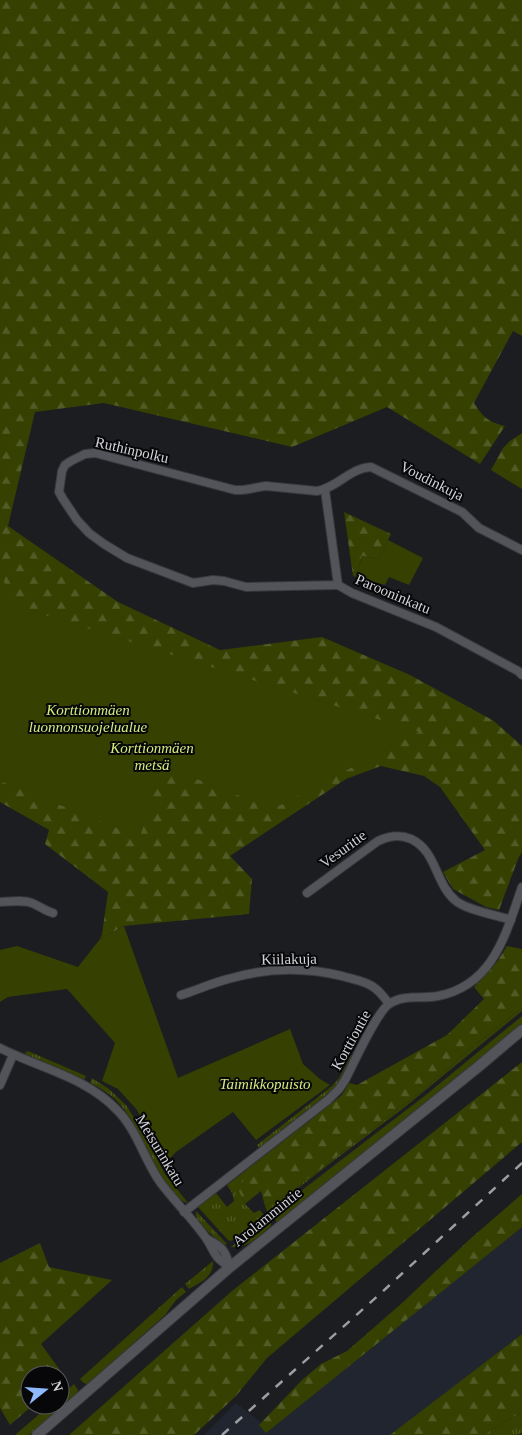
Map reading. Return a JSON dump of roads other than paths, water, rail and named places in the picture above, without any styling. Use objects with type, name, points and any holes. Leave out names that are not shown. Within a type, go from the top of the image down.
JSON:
[{"type":"street","name":"Ruthinpolku","points":[[325,490],[317,491],[266,486],[243,491],[235,490],[95,454],[85,454],[65,465],[62,471],[59,492],[77,520],[89,533],[104,544],[127,558],[193,583],[213,580],[246,587],[338,585]]},
{"type":"street","name":"Voudinkuja","points":[[325,490],[359,469],[371,467],[462,512],[479,528],[522,550]]},
{"type":"street","name":"Parooninkatu","points":[[325,490],[338,585],[352,593],[436,627],[521,670]]},
{"type":"street","name":"Vesuritie","points":[[307,892],[378,841],[396,835],[416,842],[423,847],[445,887],[456,900],[468,907],[511,920]]},
{"type":"street","name":"Korttiontie","points":[[184,1212],[334,1095],[345,1080],[377,1018],[389,1004],[396,1000],[439,996],[453,992],[473,981],[481,974],[496,955],[503,942],[522,887]]},
{"type":"street","points":[[0,902],[28,902],[53,913]]},
{"type":"street","name":"Kiilakuja","points":[[181,995],[236,977],[259,972],[303,970],[329,973],[370,984],[378,989],[389,1004]]},
{"type":"street","name":"Arolammintie","points":[[36,1435],[230,1266],[522,1030]]},
{"type":"street","name":"Metsurinkatu","points":[[0,1048],[85,1085],[106,1098],[126,1119],[160,1181],[207,1239],[219,1260],[230,1266]]},
{"type":"street","points":[[0,1086],[13,1055]]},
{"type":"railway","points":[[222,1435],[381,1293],[522,1163]]},
{"type":"park label","name":"Korttionmäen luonnonsuojelualue","points":[[88,718]]},
{"type":"park label","name":"Korttionmäen metsä","points":[[152,756]]},
{"type":"park label","name":"Taimikkopuisto","points":[[265,1084]]}]
